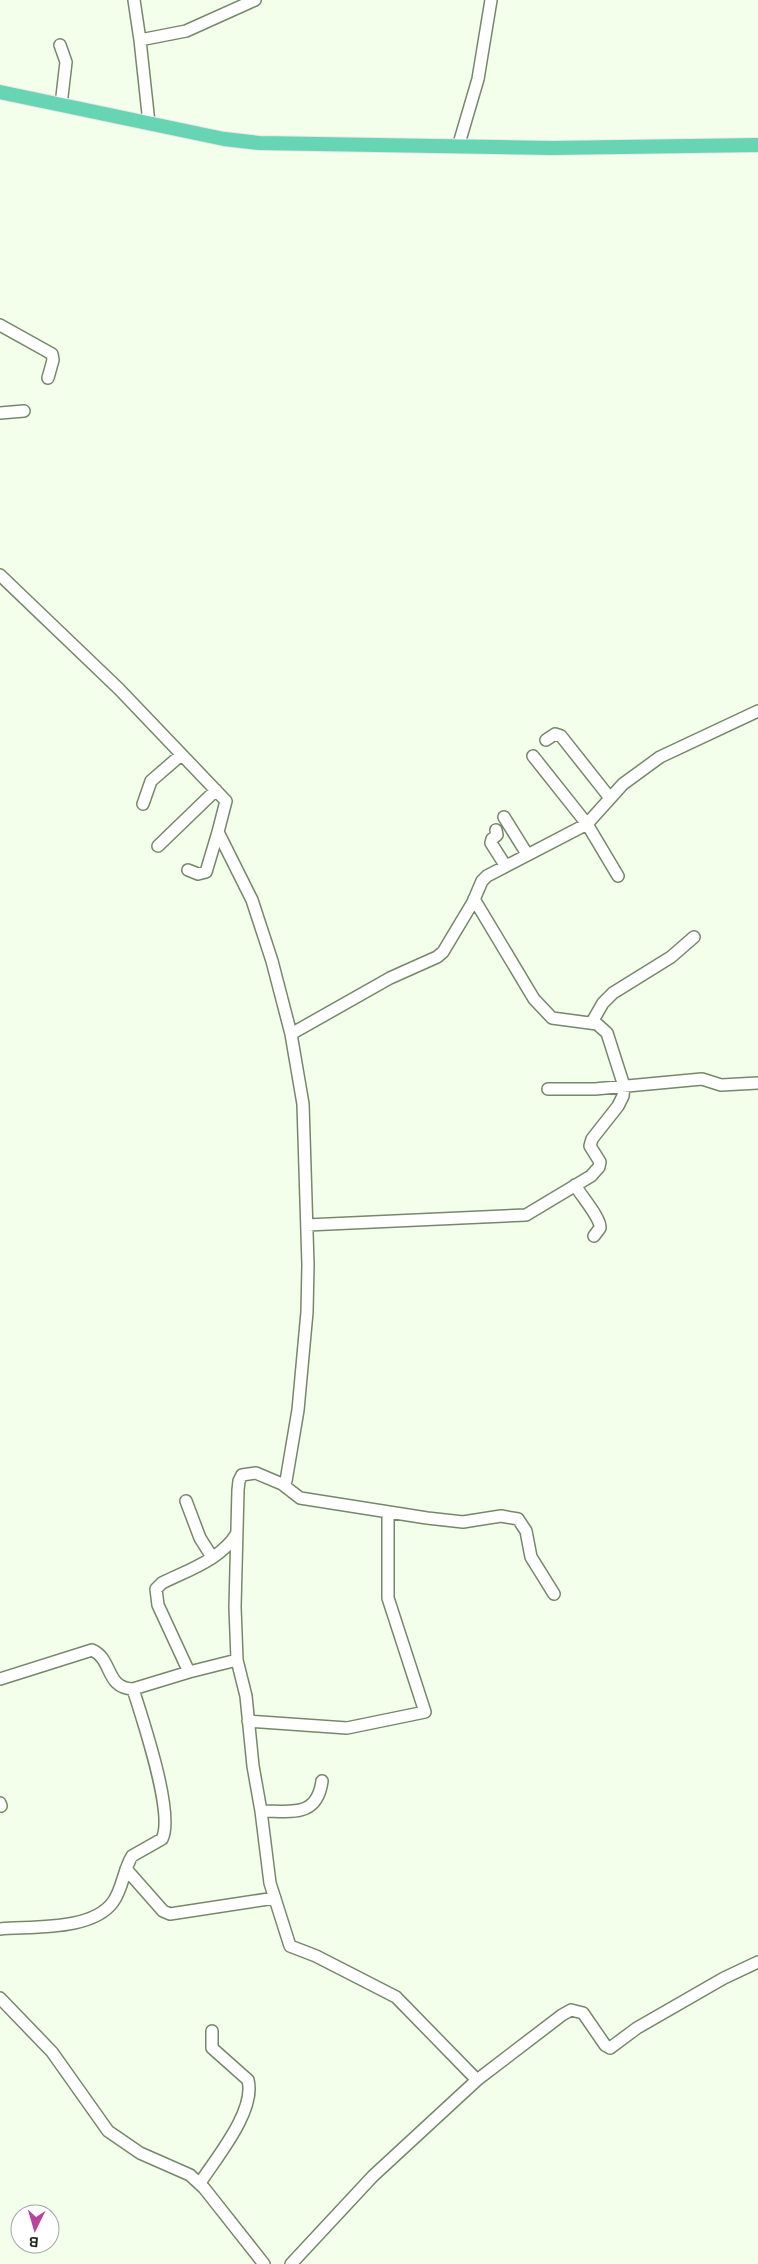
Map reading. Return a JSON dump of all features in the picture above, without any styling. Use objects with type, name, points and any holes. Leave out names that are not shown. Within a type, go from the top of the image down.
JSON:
[{"type":"main road","points":[[0,92],[224,139],[259,143],[570,148],[758,145]]},
{"type":"street","points":[[134,0],[148,123]]},
{"type":"street","points":[[140,40],[186,31],[255,0]]},
{"type":"street","points":[[458,147],[478,79],[491,0]]},
{"type":"street","points":[[60,45],[66,62],[61,105]]},
{"type":"street","points":[[0,325],[52,354],[53,360],[48,378]]},
{"type":"street","points":[[0,413],[24,411]]},
{"type":"street","points":[[0,575],[119,688],[216,790],[226,803],[206,872],[198,874],[188,870]]},
{"type":"street","points":[[291,1034],[390,978],[437,957],[443,952],[474,899],[482,881],[505,865],[587,824],[623,784],[660,757],[758,711]]},
{"type":"street","points":[[546,740],[554,734],[561,736],[610,798]]},
{"type":"street","points":[[143,804],[151,781],[181,755]]},
{"type":"street","points":[[533,756],[587,824],[618,876]]},
{"type":"street","points":[[158,846],[216,790]]},
{"type":"street","points":[[504,817],[527,854]]},
{"type":"street","points":[[496,830],[498,835],[492,839],[491,843],[505,865]]},
{"type":"street","points":[[218,832],[252,900],[272,961],[291,1034],[303,1104],[307,1225],[306,1316],[298,1410],[289,1470],[286,1481],[282,1484]]},
{"type":"street","points":[[307,1225],[526,1215],[591,1176],[598,1167],[600,1162],[590,1146],[592,1138],[618,1106],[623,1096],[624,1086],[606,1033],[602,1026],[592,1022],[560,1020],[546,1013],[534,999],[474,899]]},
{"type":"street","points":[[592,1022],[603,1003],[613,993],[672,957],[694,937]]},
{"type":"street","points":[[548,1089],[624,1086],[702,1079],[722,1085],[758,1083]]},
{"type":"street","points":[[575,1185],[584,1202],[600,1221],[600,1228],[594,1236]]},
{"type":"street","points":[[476,2080],[396,1997],[316,1956],[290,1946],[270,1883],[253,1766],[246,1696],[237,1660],[235,1607],[239,1481],[242,1475],[256,1473],[282,1484],[300,1498],[388,1512],[463,1522],[501,1516],[518,1519],[526,1531],[531,1558],[554,1594]]},
{"type":"street","points":[[186,1500],[200,1538],[212,1557]]},
{"type":"street","points":[[248,1721],[347,1728],[425,1712],[388,1598],[388,1512]]},
{"type":"street","points":[[189,1672],[158,1605],[156,1589],[162,1583],[226,1548],[238,1531]]},
{"type":"street","points":[[0,1679],[92,1650],[102,1657],[114,1681],[121,1687],[133,1689],[237,1660]]},
{"type":"street","points":[[0,1928],[70,1924],[97,1915],[108,1909],[114,1902],[132,1856],[162,1839],[165,1826],[157,1775],[133,1689]]},
{"type":"street","points":[[261,1811],[294,1811],[308,1808],[316,1802],[320,1794],[322,1781]]},
{"type":"street","points":[[126,1869],[163,1911],[170,1914],[275,1898]]},
{"type":"street","points":[[292,2264],[373,2176],[476,2080],[571,2010],[583,2013],[605,2045],[610,2048],[645,2024],[724,1978],[758,1962]]},
{"type":"street","points":[[0,1998],[52,2052],[108,2130],[130,2147],[190,2174],[200,2183],[264,2264]]},
{"type":"street","points":[[200,2183],[240,2122],[250,2087],[248,2080],[212,2048],[212,2032]]}]
